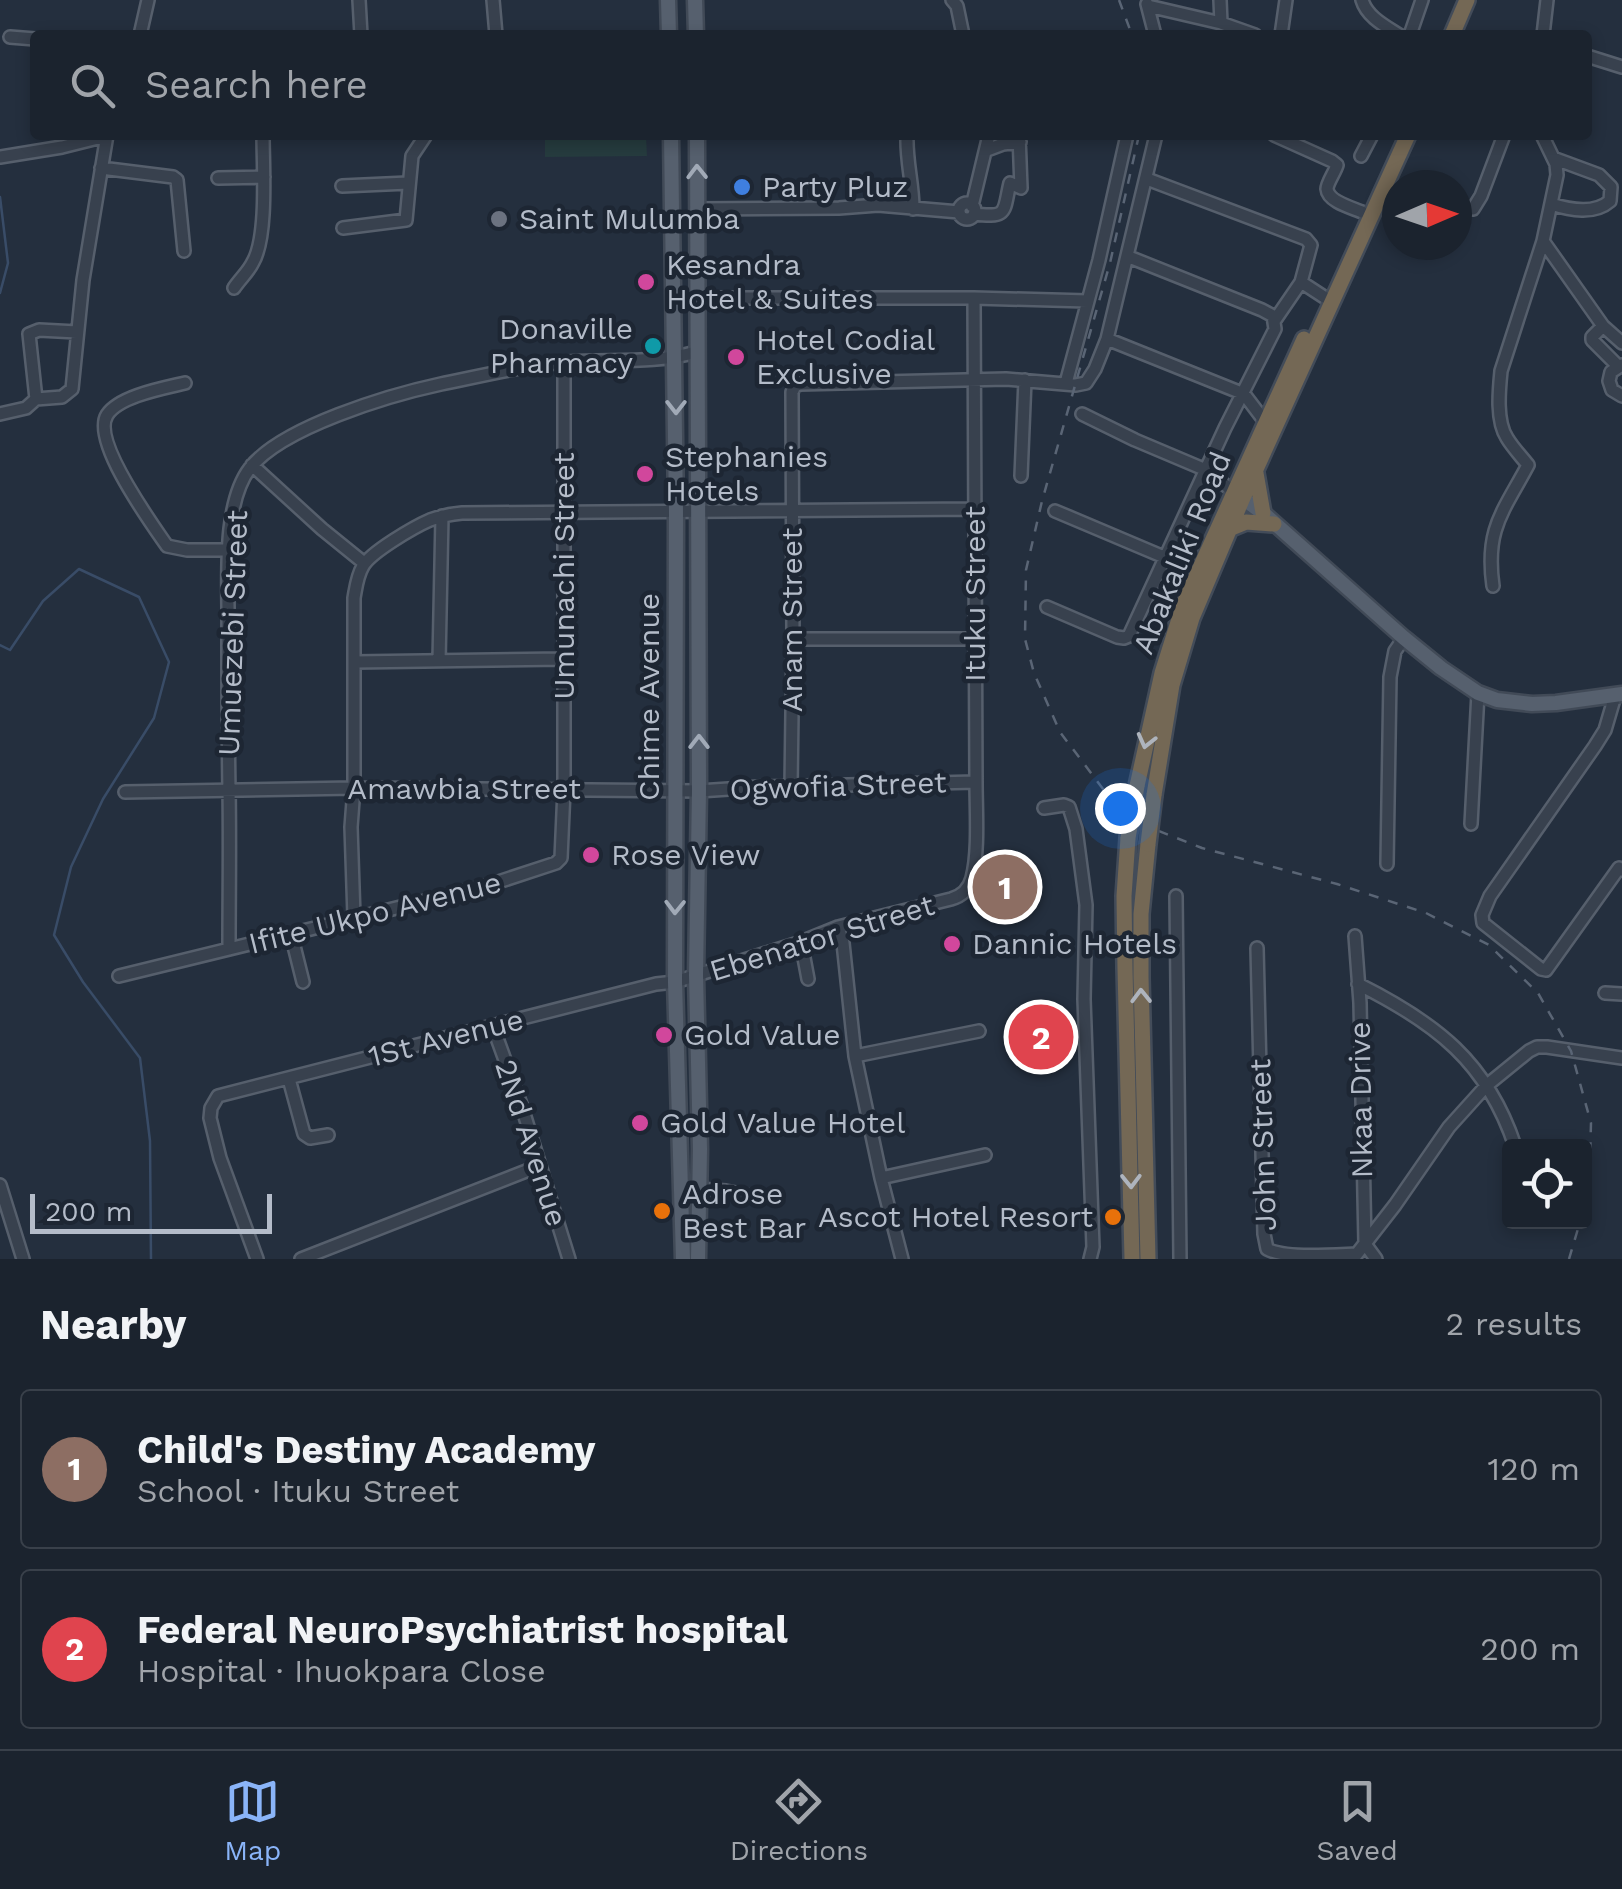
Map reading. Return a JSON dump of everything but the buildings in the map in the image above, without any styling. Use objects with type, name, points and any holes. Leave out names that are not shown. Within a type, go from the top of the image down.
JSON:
[{"type":"highway","points":[[1444,30],[1456,0]]},
{"type":"highway","points":[[1454,30],[1467,0]]},
{"type":"highway","name":"Abakaliki Road","points":[[1132,1259],[1139,1234],[1141,914],[1154,795],[1172,685],[1181,649],[1266,423],[1395,140]]},
{"type":"highway","name":"Abakaliki Road","points":[[1148,1259],[1139,1234],[1124,896],[1128,838],[1162,673],[1184,602],[1238,496],[1256,471],[1406,140]]},
{"type":"highway","points":[[1229,529],[1268,519],[1260,506],[1256,471]]},
{"type":"main road","points":[[668,0],[669,30]]},
{"type":"main road","points":[[696,0],[696,30]]},
{"type":"main road","name":"Chime Avenue","points":[[671,140],[676,512],[674,982],[683,1259]]},
{"type":"main road","name":"Chime Avenue","points":[[696,140],[698,1259]]},
{"type":"main road","points":[[1238,496],[1404,638],[1478,692],[1496,700],[1532,704],[1618,695]]},
{"type":"street","points":[[141,30],[148,0]]},
{"type":"street","points":[[359,0],[361,30]]},
{"type":"street","points":[[493,0],[496,30]]},
{"type":"street","points":[[952,0],[963,30]]},
{"type":"street","points":[[1220,0],[1220,24]]},
{"type":"street","points":[[1282,30],[1286,0]]},
{"type":"street","points":[[1362,0],[1364,8],[1392,30]]},
{"type":"street","points":[[1412,30],[1422,0]]},
{"type":"street","points":[[1547,0],[1548,30]]},
{"type":"street","points":[[1153,30],[1146,3],[1240,30]]},
{"type":"street","points":[[10,36],[30,38]]},
{"type":"street","points":[[1592,57],[1622,66]]},
{"type":"street","points":[[0,157],[88,140]]},
{"type":"street","points":[[0,414],[26,408],[36,399],[70,392],[82,280],[105,140]]},
{"type":"street","points":[[234,288],[255,259],[264,204],[263,140]]},
{"type":"street","points":[[343,228],[406,220],[412,156],[423,140]]},
{"type":"street","points":[[907,140],[913,208]]},
{"type":"street","points":[[697,209],[893,206],[959,212],[964,219],[970,218],[988,140]]},
{"type":"street","points":[[986,150],[1014,140]]},
{"type":"street","points":[[973,210],[992,216],[1002,212],[1007,206],[1010,183],[1021,188],[1019,140]]},
{"type":"street","points":[[1066,383],[1126,140]]},
{"type":"street","points":[[1155,140],[1108,339],[1244,394],[1266,423]]},
{"type":"street","points":[[1285,140],[1332,161],[1336,172],[1327,187],[1328,193],[1334,200],[1362,212]]},
{"type":"street","points":[[1361,156],[1369,140]]},
{"type":"street","points":[[1473,209],[1502,140]]},
{"type":"street","points":[[1493,586],[1491,547],[1496,526],[1528,465],[1505,436],[1500,389],[1501,372],[1542,241],[1557,175],[1544,140]]},
{"type":"street","points":[[1551,204],[1578,210],[1601,208],[1612,194],[1611,187],[1599,175],[1553,158]]},
{"type":"street","points":[[102,168],[178,180],[184,252]]},
{"type":"street","points":[[218,178],[264,177]]},
{"type":"street","points":[[1047,607],[1117,637],[1127,637],[1275,330],[1275,320],[1301,282],[1310,256],[1311,245],[1306,239],[1148,179]]},
{"type":"street","points":[[342,186],[408,183]]},
{"type":"street","points":[[1542,241],[1603,326],[1622,343]]},
{"type":"street","points":[[1129,257],[1262,310],[1275,320]]},
{"type":"street","points":[[1301,282],[1324,296]]},
{"type":"street","points":[[696,298],[1088,301]]},
{"type":"street","name":"Ituku Street","points":[[967,889],[974,858],[976,782],[974,298]]},
{"type":"street","points":[[1603,326],[1592,340],[1620,366],[1611,372],[1609,381],[1612,390],[1622,396]]},
{"type":"street","points":[[36,399],[29,334],[39,330],[77,332]]},
{"type":"street","name":"Anam Street","points":[[790,787],[791,416],[795,386],[1025,380],[1076,386],[1086,384],[1108,339]]},
{"type":"street","points":[[364,563],[252,465],[276,444],[296,434],[395,395],[564,362],[675,358],[696,352]]},
{"type":"street","name":"Umunachi Street","points":[[564,362],[564,790]]},
{"type":"street","points":[[1022,476],[1025,380]]},
{"type":"street","points":[[185,383],[147,391],[114,408],[105,419],[104,433],[124,483],[167,546],[229,550]]},
{"type":"street","points":[[1082,414],[1206,470],[1238,496]]},
{"type":"street","name":"Umuezebi Street","points":[[229,950],[229,550],[239,486],[252,465]]},
{"type":"street","points":[[354,918],[354,598],[364,563],[426,522],[462,513],[974,509]]},
{"type":"street","points":[[1055,511],[1164,557]]},
{"type":"street","points":[[439,660],[442,516]]},
{"type":"street","points":[[1387,864],[1390,677],[1395,651],[1404,638]]},
{"type":"street","points":[[793,639],[974,639]]},
{"type":"street","points":[[355,662],[563,659]]},
{"type":"street","points":[[1471,824],[1478,692]]},
{"type":"street","points":[[1618,695],[1600,738],[1490,896],[1483,923],[1546,970],[1621,867]]},
{"type":"street","name":"Ogwofia Street","points":[[699,791],[976,782]]},
{"type":"street","name":"Amawbia Street","points":[[125,792],[354,788],[699,791]]},
{"type":"street","name":"Ifite Ukpo Avenue","points":[[119,976],[486,886],[556,863],[563,851],[564,790]]},
{"type":"street","points":[[1044,808],[1064,804],[1069,807],[1076,829],[1086,904],[1084,999],[1094,1247],[1090,1259]]},
{"type":"street","name":"Ebenator Street","points":[[674,982],[838,927],[951,900],[967,889]]},
{"type":"street","points":[[1176,896],[1180,1259]]},
{"type":"street","points":[[838,927],[855,1056],[902,1259]]},
{"type":"street","points":[[291,934],[303,982]]},
{"type":"street","name":"Nkaa Drive","points":[[1355,936],[1358,1252]]},
{"type":"street","points":[[801,942],[808,979]]},
{"type":"street","name":"John Street","points":[[1257,948],[1267,1250],[1292,1256],[1358,1252]]},
{"type":"street","name":"1St Avenue","points":[[258,1259],[220,1158],[210,1118],[218,1096],[674,982]]},
{"type":"street","points":[[1358,984],[1413,1015],[1471,1062],[1505,1117],[1513,1139]]},
{"type":"street","points":[[1605,993],[1622,994]]},
{"type":"street","name":"2Nd Avenue","points":[[493,1027],[570,1259]]},
{"type":"street","points":[[855,1056],[978,1030]]},
{"type":"street","points":[[1376,1259],[1358,1252],[1449,1127],[1486,1086],[1537,1047],[1622,1058]]},
{"type":"street","points":[[289,1078],[304,1134],[310,1138],[328,1135]]},
{"type":"street","points":[[881,1178],[986,1156]]},
{"type":"street","points":[[301,1259],[540,1166]]},
{"type":"street","points":[[0,1184],[23,1259]]},
{"type":"street","points":[[699,1189],[760,1198]]},
{"type":"green space","points":[[545,140],[646,140],[647,156],[545,157]]},
{"type":"waterway","points":[[0,197],[8,263],[0,293]]},
{"type":"waterway","points":[[0,645],[10,650],[43,601],[79,569],[139,597],[169,662],[154,718],[103,799],[71,867],[54,935],[83,982],[140,1058],[150,1141],[151,1259]]},
{"type":"railway","points":[[1119,0],[1130,30]]},
{"type":"railway","points":[[1138,140],[1110,263],[1026,570],[1025,639],[1034,673],[1060,732],[1106,793],[1146,826],[1202,848],[1337,884],[1426,913],[1489,945],[1538,993],[1571,1051],[1591,1123],[1591,1139]]},
{"type":"railway","points":[[1569,1259],[1578,1229]]},
{"type":"place","name":"Party Pluz","points":[[742,187]]},
{"type":"place","name":"Saint Mulumba","points":[[499,219]]},
{"type":"place","name":"Kesandra Hotel & Suites","points":[[646,282]]},
{"type":"place","name":"Donaville Pharmacy","points":[[653,346]]},
{"type":"place","name":"Hotel Codial Exclusive","points":[[736,357]]},
{"type":"place","name":"Stephanies Hotels","points":[[645,474]]},
{"type":"place","name":"Rose View","points":[[591,855]]},
{"type":"place","name":"Child's Destiny Academy","points":[[1005,887]]},
{"type":"place","name":"Dannic Hotels","points":[[952,944]]},
{"type":"place","name":"Gold Value","points":[[664,1035]]},
{"type":"place","name":"Federal NeuroPsychiatrist hospital","points":[[1041,1037]]},
{"type":"place","name":"Gold Value Hotel","points":[[640,1123]]},
{"type":"place","name":"Adrose Best Bar","points":[[662,1211]]},
{"type":"place","name":"Ascot Hotel Resort","points":[[1113,1217]]}]
